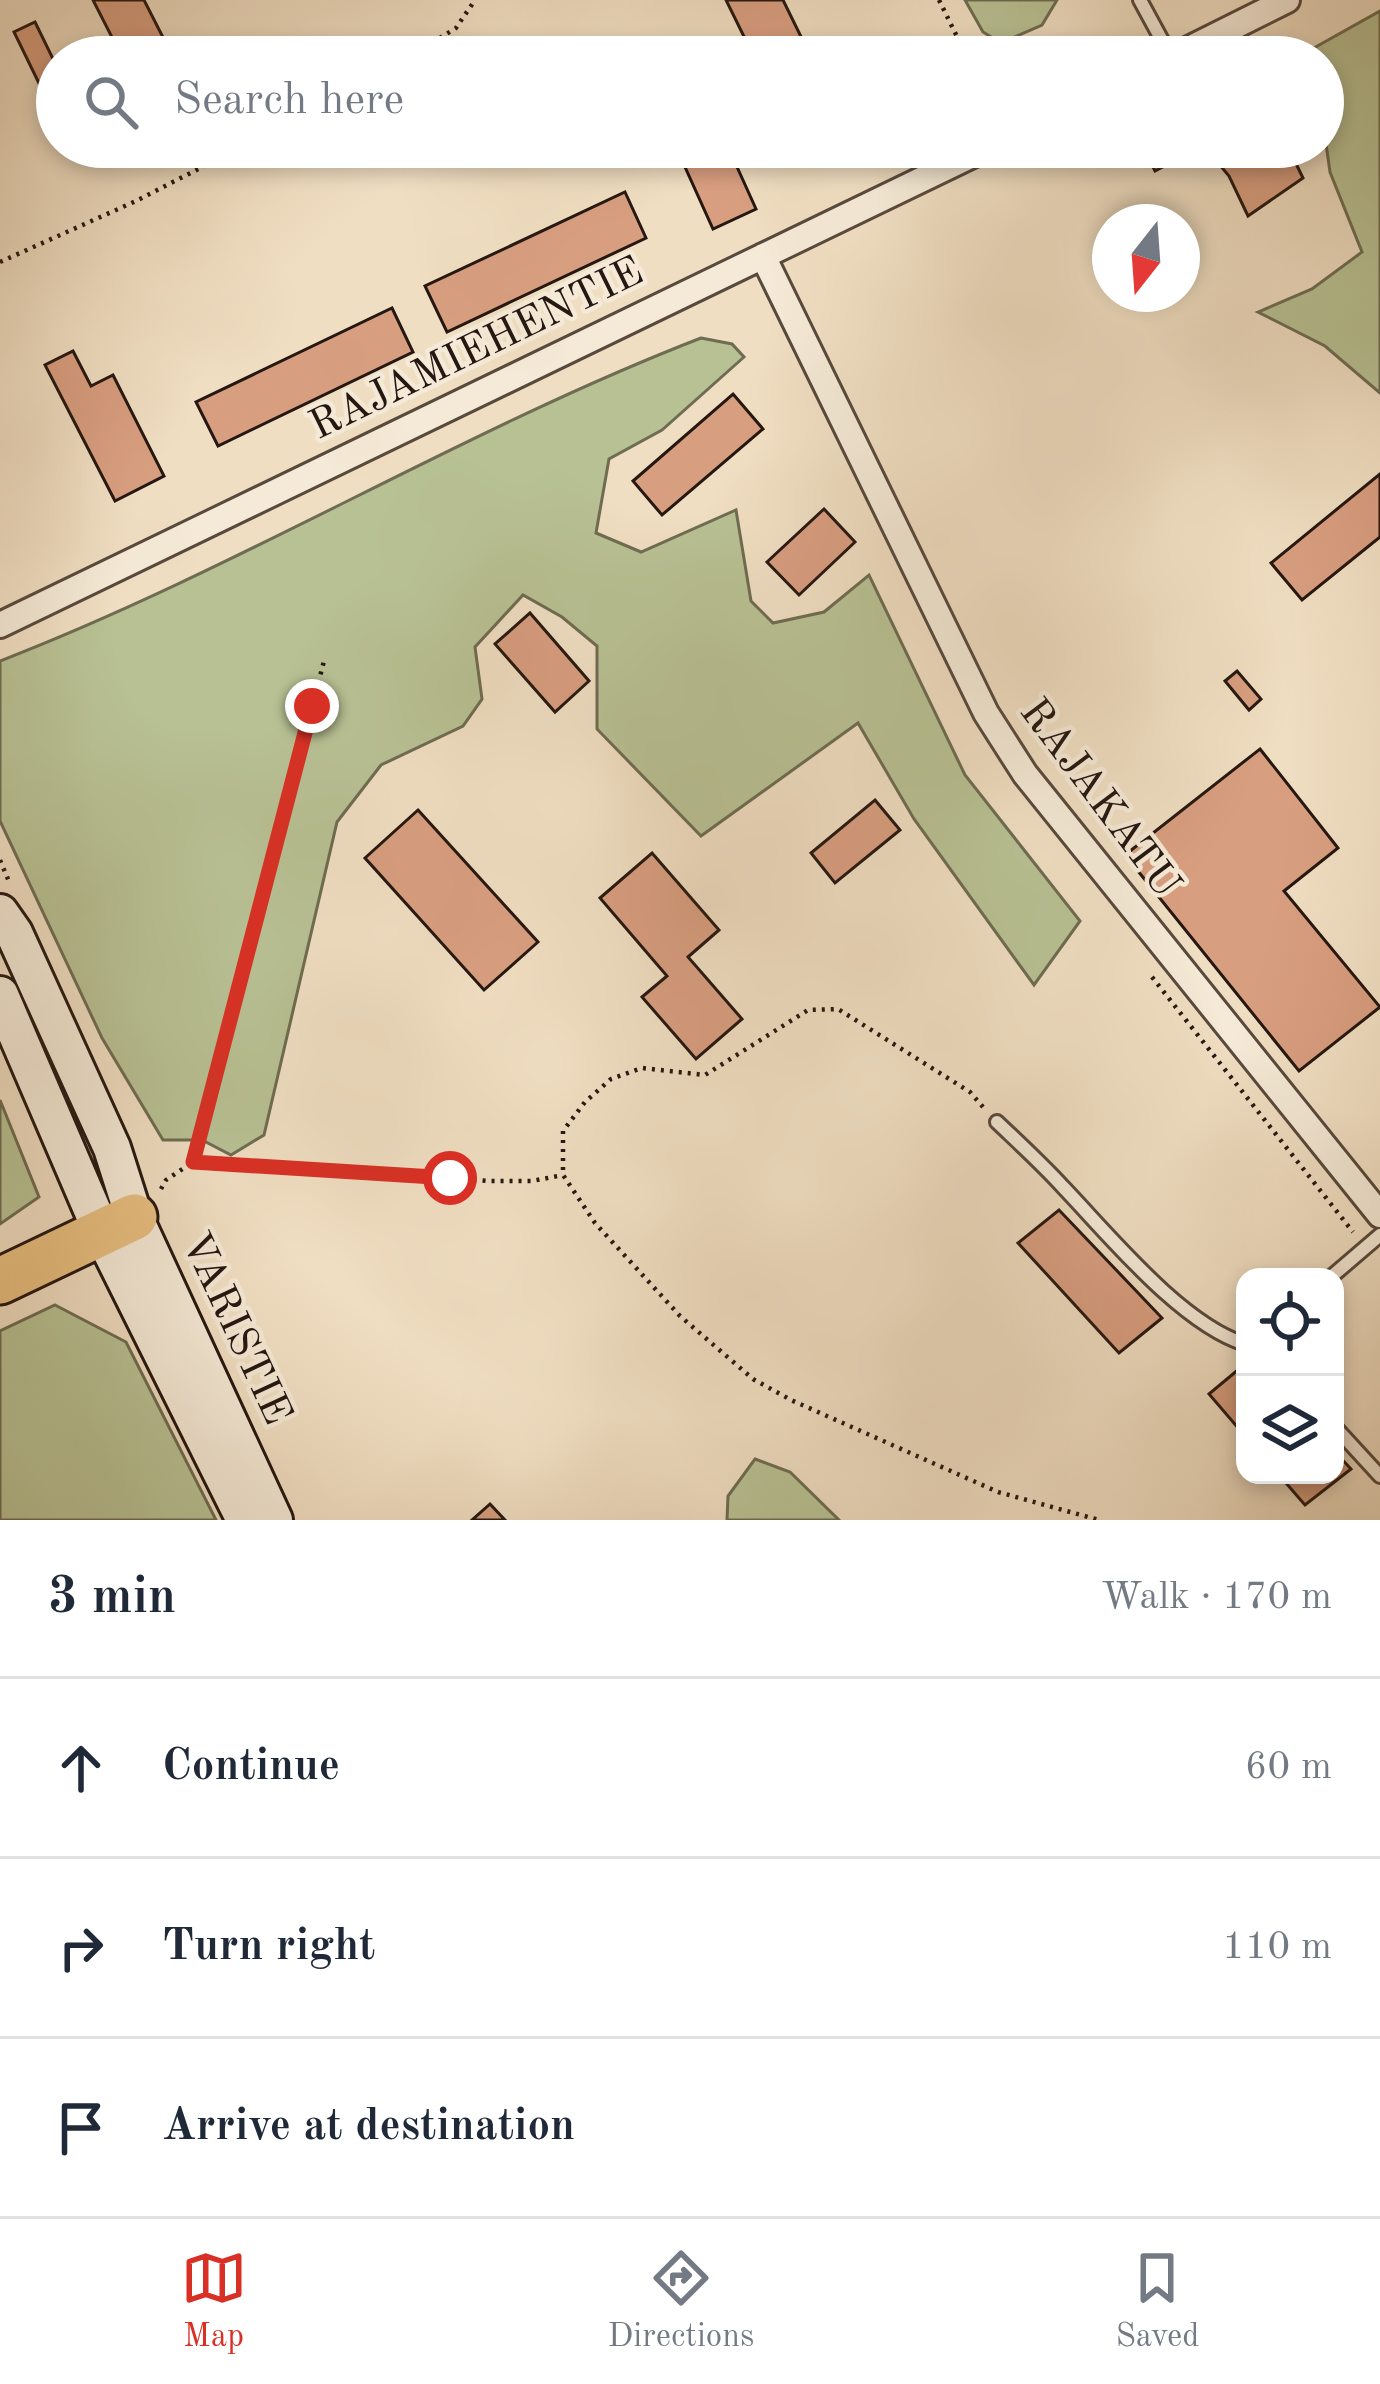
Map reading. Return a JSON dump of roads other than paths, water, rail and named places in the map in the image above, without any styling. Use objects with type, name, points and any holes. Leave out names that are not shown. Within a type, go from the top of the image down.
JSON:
[{"type":"highway","points":[[0,1281],[131,1218]]},
{"type":"street","points":[[1214,36],[1287,0]]},
{"type":"street","name":"RAJAMIEHENTIE","points":[[0,625],[945,168]]},
{"type":"street","name":"RAJAKATU","points":[[763,256],[986,712],[1015,759],[1100,872],[1380,1215]]},
{"type":"street","name":"VARISTIE","points":[[0,913],[14,933],[112,1148],[131,1218],[245,1520]]},
{"type":"street","name":"VARISTIE","points":[[0,995],[131,1218],[274,1520]]},
{"type":"lane","points":[[1140,0],[1160,36]]},
{"type":"lane","points":[[997,1122],[1134,1266],[1236,1339]]},
{"type":"lane","points":[[1342,1268],[1380,1235]]},
{"type":"lane","points":[[1344,1437],[1380,1476]]}]
